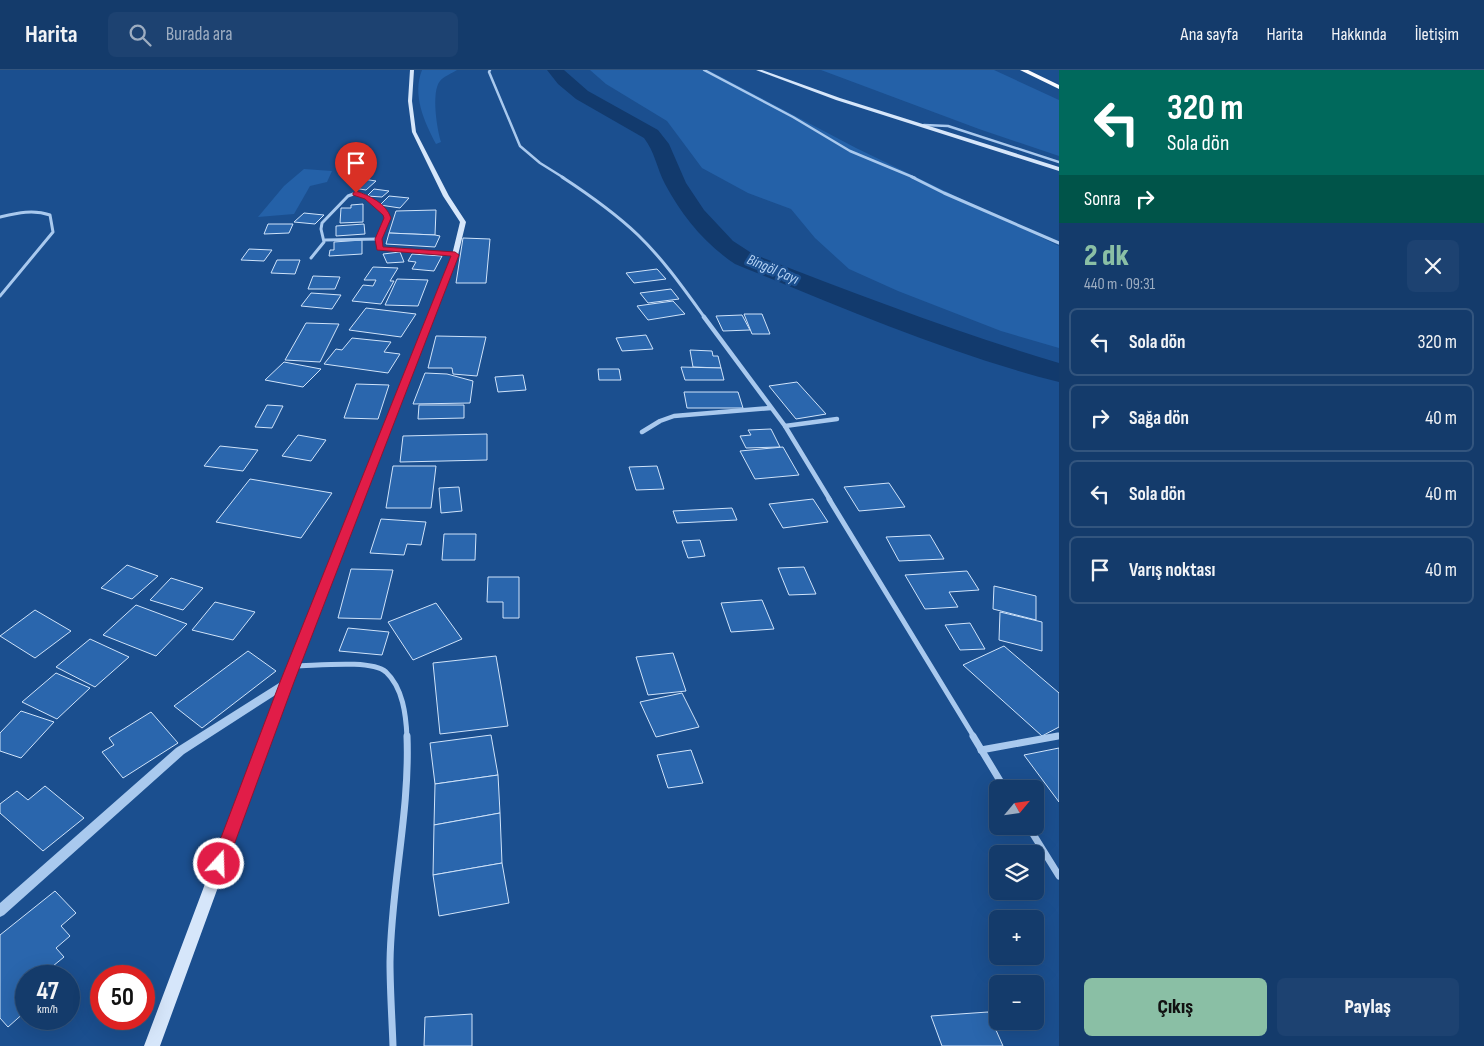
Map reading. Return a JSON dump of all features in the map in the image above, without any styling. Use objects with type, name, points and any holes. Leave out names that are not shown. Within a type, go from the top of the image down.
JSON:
[{"type":"highway","points":[[1024,70],[1059,87]]},
{"type":"main road","points":[[152,1046],[287,682],[455,255],[463,222],[446,196],[414,132],[410,101],[412,70]]},
{"type":"main road","points":[[758,70],[824,94],[1059,169]]},
{"type":"street","points":[[490,70],[489,72],[520,146],[540,163],[589,194],[638,235],[681,285],[785,426],[999,780]]},
{"type":"street","points":[[704,70],[793,117],[850,151],[907,174],[944,193],[1059,243]]},
{"type":"street","points":[[924,125],[948,126],[1059,162]]},
{"type":"street","points":[[325,240],[321,228],[323,221],[346,201],[348,196],[356,193],[368,198],[380,207],[386,215],[387,218],[378,239],[379,248],[455,255]]},
{"type":"street","points":[[0,217],[15,213],[40,211],[50,215],[53,232],[0,296]]},
{"type":"street","points":[[325,240],[378,239]]},
{"type":"street","points":[[311,258],[325,240]]},
{"type":"street","points":[[642,432],[660,421],[674,416],[771,408]]},
{"type":"street","points":[[785,426],[837,419]]},
{"type":"street","points":[[294,666],[367,665],[385,671],[397,686],[406,716],[408,764],[406,799],[390,961],[393,1046]]},
{"type":"street","points":[[0,911],[180,751],[287,682]]},
{"type":"street","points":[[981,750],[1059,736]]},
{"type":"street","points":[[1034,835],[1059,876]]},
{"type":"shaded area","points":[[422,70],[457,70],[441,80],[437,86],[435,102],[441,142],[436,144],[427,126],[419,98],[419,79]]},
{"type":"shaded area","points":[[590,70],[708,70],[856,148],[1059,246],[1059,348],[1001,331],[898,291],[849,269],[815,238],[791,209],[748,193],[702,168],[667,121],[606,84]]},
{"type":"shaded area","points":[[821,70],[994,70],[1059,100],[1059,156],[979,129]]},
{"type":"shaded area","points":[[304,169],[332,171],[327,182],[310,186],[294,214],[258,217],[284,186]]},
{"type":"building","points":[[363,179],[376,181],[366,190],[353,188]]},
{"type":"building","points":[[374,189],[389,191],[382,197],[367,196]]},
{"type":"building","points":[[389,196],[409,198],[400,208],[380,205]]},
{"type":"building","points":[[363,204],[363,222],[340,223],[341,208],[351,208],[351,205]]},
{"type":"building","points":[[436,210],[435,235],[389,233],[396,211]]},
{"type":"building","points":[[304,213],[324,215],[315,224],[294,222]]},
{"type":"building","points":[[268,224],[293,224],[289,233],[264,234]]},
{"type":"building","points":[[364,224],[365,234],[336,236],[336,226]]},
{"type":"building","points":[[389,233],[440,236],[435,247],[386,244]]},
{"type":"building","points":[[463,238],[490,239],[486,283],[456,283]]},
{"type":"building","points":[[362,240],[362,254],[329,256],[330,250],[334,250],[334,242]]},
{"type":"building","points":[[249,249],[272,250],[264,261],[241,260]]},
{"type":"building","points":[[400,252],[404,262],[387,263],[383,254]]},
{"type":"building","points":[[412,254],[442,256],[434,271],[412,269],[416,262],[408,261]]},
{"type":"building","points":[[277,260],[300,260],[295,274],[271,273]]},
{"type":"building","points":[[373,267],[398,268],[390,281],[394,281],[381,304],[352,301],[363,285],[373,286],[376,280],[364,280]]},
{"type":"building","points":[[657,269],[666,279],[634,283],[626,273]]},
{"type":"building","points":[[313,276],[340,277],[335,289],[308,289]]},
{"type":"building","points":[[397,279],[428,280],[418,306],[385,305]]},
{"type":"building","points":[[671,289],[679,299],[648,303],[640,293]]},
{"type":"building","points":[[311,293],[341,295],[332,309],[301,306]]},
{"type":"building","points":[[673,301],[685,314],[648,320],[637,306]]},
{"type":"building","points":[[366,308],[416,314],[401,337],[349,330]]},
{"type":"building","points":[[744,314],[762,314],[770,334],[752,334]]},
{"type":"building","points":[[742,315],[750,330],[723,331],[716,316]]},
{"type":"building","points":[[306,323],[339,324],[320,362],[285,360]]},
{"type":"building","points":[[646,335],[653,349],[622,351],[616,338]]},
{"type":"building","points":[[436,336],[486,337],[477,376],[453,374],[452,368],[428,368]]},
{"type":"building","points":[[352,338],[391,342],[384,352],[400,354],[388,373],[324,364],[336,349],[342,350]]},
{"type":"building","points":[[690,350],[712,351],[713,356],[718,356],[721,368],[693,367]]},
{"type":"building","points":[[284,362],[321,369],[303,387],[265,380]]},
{"type":"building","points":[[681,367],[721,368],[724,380],[685,380]]},
{"type":"building","points":[[598,369],[619,369],[621,380],[599,380]]},
{"type":"building","points":[[425,373],[447,374],[473,381],[470,403],[413,404]]},
{"type":"building","points":[[523,375],[526,390],[498,392],[495,377]]},
{"type":"building","points":[[797,382],[826,414],[796,419],[769,386]]},
{"type":"building","points":[[356,384],[389,385],[378,419],[344,418]]},
{"type":"building","points":[[684,392],[738,392],[743,408],[687,408]]},
{"type":"building","points":[[267,405],[283,406],[272,428],[255,427]]},
{"type":"building","points":[[419,405],[464,405],[464,418],[418,419]]},
{"type":"building","points":[[771,429],[780,447],[746,448],[740,436],[751,435],[748,430]]},
{"type":"building","points":[[487,434],[487,460],[400,462],[403,436]]},
{"type":"building","points":[[298,435],[326,440],[311,461],[282,456]]},
{"type":"building","points":[[220,446],[258,450],[243,471],[204,466]]},
{"type":"building","points":[[783,447],[799,475],[755,479],[740,451]]},
{"type":"building","points":[[393,466],[436,466],[431,508],[386,508]]},
{"type":"building","points":[[657,466],[664,489],[636,490],[629,467]]},
{"type":"building","points":[[250,479],[332,493],[301,538],[216,522]]},
{"type":"building","points":[[889,483],[905,507],[859,511],[844,487]]},
{"type":"building","points":[[459,487],[462,511],[441,513],[439,488]]},
{"type":"building","points":[[813,499],[828,522],[783,528],[769,504]]},
{"type":"building","points":[[732,508],[737,520],[677,523],[673,511]]},
{"type":"building","points":[[381,519],[426,522],[421,545],[407,544],[404,555],[370,553]]},
{"type":"building","points":[[444,534],[476,534],[475,560],[442,560]]},
{"type":"building","points":[[930,535],[944,559],[899,561],[886,537]]},
{"type":"building","points":[[700,540],[705,556],[688,558],[682,541]]},
{"type":"building","points":[[127,565],[158,576],[132,599],[101,588]]},
{"type":"building","points":[[804,567],[816,594],[789,595],[778,568]]},
{"type":"building","points":[[351,569],[393,570],[381,619],[338,618]]},
{"type":"building","points":[[967,571],[979,590],[949,592],[958,607],[925,609],[905,575]]},
{"type":"building","points":[[488,577],[519,577],[519,618],[503,618],[503,602],[487,602]]},
{"type":"building","points":[[171,578],[203,588],[183,610],[150,600]]},
{"type":"building","points":[[994,586],[1036,596],[1036,620],[993,609]]},
{"type":"building","points":[[762,600],[774,629],[731,632],[721,603]]},
{"type":"building","points":[[215,602],[255,612],[233,640],[192,630]]},
{"type":"building","points":[[436,603],[462,639],[413,660],[388,622]]},
{"type":"building","points":[[136,605],[187,624],[156,656],[103,635]]},
{"type":"building","points":[[35,610],[71,631],[35,658],[0,636]]},
{"type":"building","points":[[1000,612],[1042,622],[1042,651],[999,640]]},
{"type":"building","points":[[970,623],[985,649],[960,650],[945,625]]},
{"type":"building","points":[[348,628],[389,632],[382,655],[339,651]]},
{"type":"building","points":[[90,639],[129,657],[95,687],[56,667]]},
{"type":"building","points":[[1004,646],[1059,693],[1059,727],[1042,736],[963,665]]},
{"type":"building","points":[[248,651],[276,671],[202,728],[174,706]]},
{"type":"building","points":[[673,653],[686,691],[648,695],[636,657]]},
{"type":"building","points":[[496,656],[508,726],[440,734],[433,663]]},
{"type":"building","points":[[56,673],[90,688],[57,719],[22,702]]},
{"type":"building","points":[[682,693],[699,727],[656,737],[640,702]]},
{"type":"building","points":[[21,711],[54,722],[21,758],[0,751],[0,733]]},
{"type":"building","points":[[151,712],[178,743],[123,778],[102,752],[114,745],[109,738]]},
{"type":"building","points":[[491,735],[498,775],[435,784],[430,743]]},
{"type":"building","points":[[1059,748],[1059,802],[1044,780],[1024,755]]},
{"type":"building","points":[[691,750],[703,783],[668,788],[657,755]]},
{"type":"building","points":[[498,775],[500,813],[434,825],[435,784]]},
{"type":"building","points":[[45,786],[84,818],[43,851],[0,813],[0,804],[17,791],[28,800]]},
{"type":"building","points":[[500,813],[502,863],[433,875],[434,825]]},
{"type":"building","points":[[502,863],[509,903],[439,916],[433,875]]},
{"type":"building","points":[[55,891],[76,913],[61,926],[70,936],[56,948],[64,957],[54,965],[15,965],[15,1021],[8,1027],[0,1018],[0,935]]},
{"type":"building","points":[[988,1012],[989,1030],[996,1030],[1003,1046],[942,1046],[931,1016]]},
{"type":"building","points":[[472,1014],[472,1046],[424,1046],[425,1017]]},
{"type":"waterway","name":"Bingöl Çayı","points":[[555,70],[582,95],[651,134],[659,144],[675,183],[696,215],[724,246],[744,259],[880,313],[986,351],[1059,373]]},
{"type":"route","points":[[219,864],[287,682],[455,255],[379,248],[378,239],[387,218],[386,215],[380,207],[368,198],[356,193]]}]
